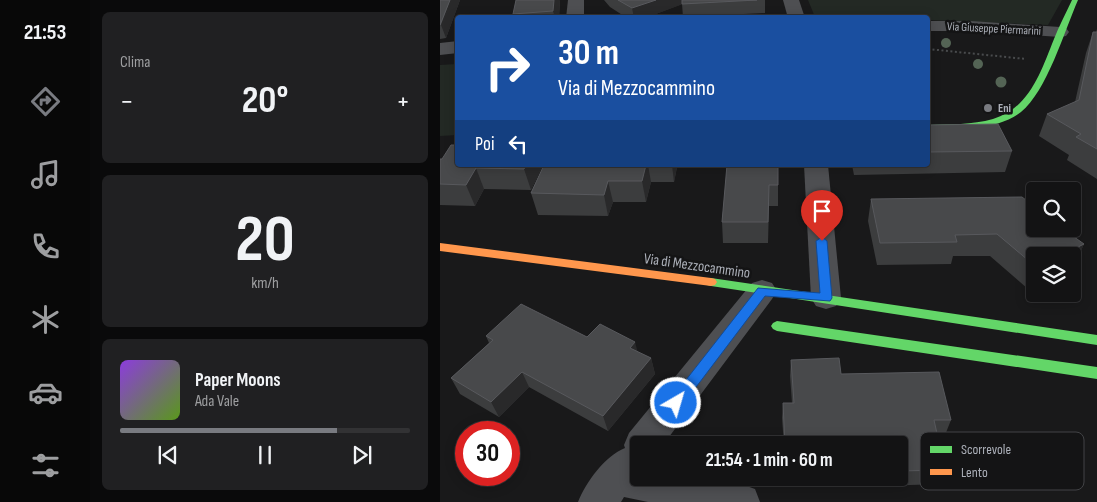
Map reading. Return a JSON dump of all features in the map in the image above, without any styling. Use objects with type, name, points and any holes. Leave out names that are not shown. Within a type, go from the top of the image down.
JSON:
[{"type":"street","points":[[575,15],[576,0]]},
{"type":"street","points":[[791,0],[796,15]]},
{"type":"street","points":[[930,128],[977,126],[1009,117],[1028,104],[1037,92],[1060,32],[1075,0]]},
{"type":"street","name":"Via Giuseppe Piermarini","points":[[930,26],[971,26],[1060,32]]},
{"type":"street","points":[[440,49],[455,47]]},
{"type":"street","points":[[816,167],[826,298]]},
{"type":"street","name":"Via di Mezzocammino","points":[[440,248],[491,252],[762,291],[826,298],[1097,340]]},
{"type":"street","points":[[649,436],[762,291]]},
{"type":"street","points":[[777,326],[1097,373]]},
{"type":"street","points":[[617,476],[741,502]]},
{"type":"path","points":[[930,50],[1049,61]]},
{"type":"shaded area","points":[[808,0],[1062,0],[1048,25],[930,20],[930,15],[814,15]]},
{"type":"shaded area","points":[[455,64],[455,135],[440,136],[440,65]]},
{"type":"building","points":[[440,0],[450,0],[440,25]]},
{"type":"building","points":[[516,0],[554,0],[553,11],[513,14]]},
{"type":"building","points":[[618,0],[656,0],[632,8]]},
{"type":"building","points":[[682,0],[757,0],[682,4]]},
{"type":"building","points":[[1093,32],[1097,32],[1097,149],[1076,137],[1081,134],[1047,114],[1079,100]]},
{"type":"building","points":[[998,124],[1012,151],[930,152],[930,125]]},
{"type":"building","points":[[451,145],[455,145],[455,167],[525,167],[524,169],[476,168],[466,185],[440,184],[440,159],[442,159]]},
{"type":"building","points":[[543,167],[646,167],[642,181],[608,181],[604,195],[531,193]]},
{"type":"building","points":[[727,167],[778,167],[778,185],[769,185],[768,222],[722,222]]},
{"type":"building","points":[[1022,197],[1026,200],[1026,237],[1074,237],[1084,244],[1078,247],[1026,247],[1026,258],[997,234],[955,235],[957,242],[880,243],[871,199]]},
{"type":"building","points":[[521,304],[587,337],[600,324],[635,342],[630,348],[651,358],[603,416],[522,372],[491,402],[451,378],[493,340],[486,336]]},
{"type":"building","points":[[839,358],[841,374],[939,372],[951,420],[934,420],[937,432],[920,432],[920,471],[908,471],[908,436],[785,436],[783,403],[794,403],[791,360]]},
{"type":"traffic: fast","points":[[930,128],[968,126],[996,121],[1016,111],[1030,98],[1041,80],[1075,0]]},
{"type":"traffic: fast","points":[[711,282],[1097,340]]},
{"type":"traffic: fast","points":[[777,326],[1097,373]]},
{"type":"traffic: slow","points":[[440,247],[711,282]]},
{"type":"place","name":"Eni","points":[[988,108]]},
{"type":"route","points":[[676,403],[762,291],[826,298],[822,241]]}]
